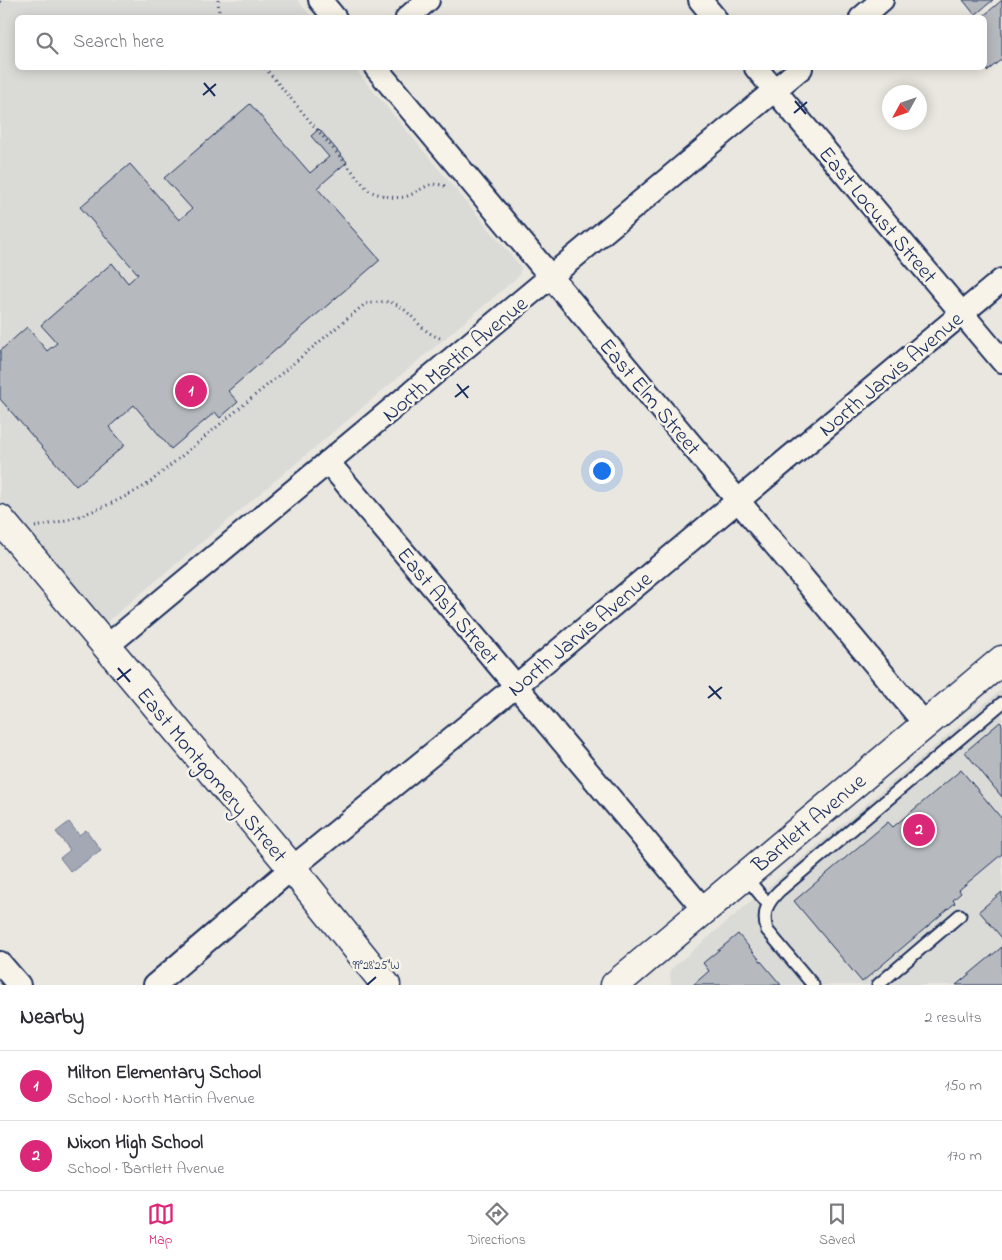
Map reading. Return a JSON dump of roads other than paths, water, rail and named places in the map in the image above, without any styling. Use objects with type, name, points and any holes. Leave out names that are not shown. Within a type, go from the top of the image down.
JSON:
[{"type":"street","points":[[320,0],[332,15]]},
{"type":"street","points":[[410,15],[428,0]]},
{"type":"street","points":[[700,0],[712,15]]},
{"type":"street","points":[[864,15],[882,0]]},
{"type":"street","name":"East Elm Street","points":[[378,70],[925,724]]},
{"type":"street","name":"East Locust Street","points":[[758,70],[1002,361]]},
{"type":"street","name":"North Martin Avenue","points":[[106,647],[799,70]]},
{"type":"street","name":"North Jarvis Avenue","points":[[155,985],[292,868],[516,686],[1002,280]]},
{"type":"street","name":"East Ash Street","points":[[328,462],[704,910]]},
{"type":"street","name":"East Montgomery Street","points":[[0,519],[292,868],[386,985]]},
{"type":"street","name":"Bartlett Avenue","points":[[626,981],[704,910],[1002,660]]},
{"type":"street","points":[[0,963],[19,985]]},
{"type":"lane","points":[[813,985],[768,930],[765,921],[768,904],[779,891],[1002,703]]},
{"type":"lane","points":[[744,876],[768,904]]},
{"type":"lane","points":[[878,985],[960,915]]},
{"type":"place","name":"Milton Elementary School","points":[[191,391]]},
{"type":"place","name":"Nixon High School","points":[[919,830]]}]
